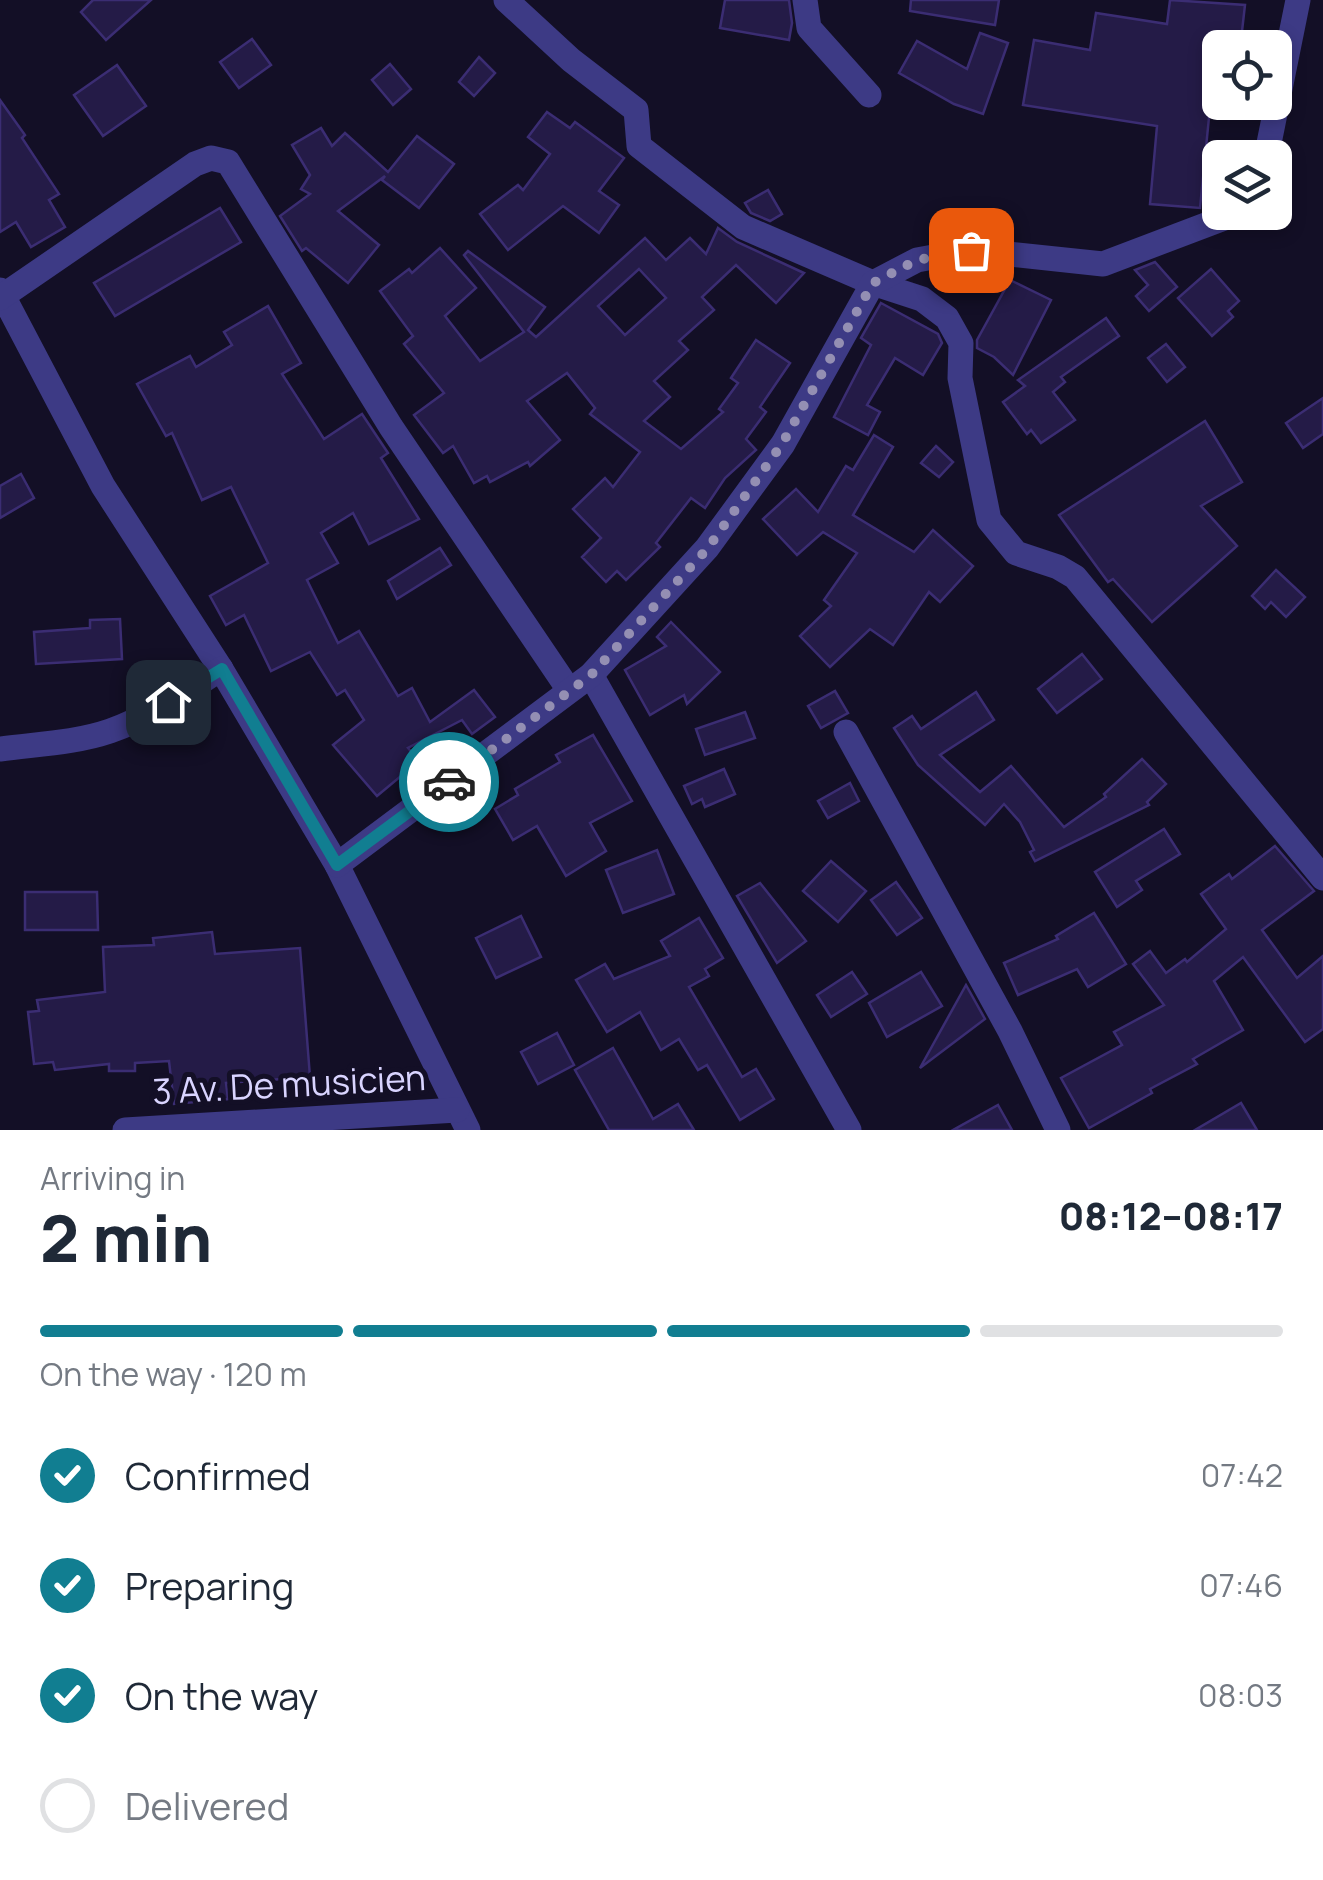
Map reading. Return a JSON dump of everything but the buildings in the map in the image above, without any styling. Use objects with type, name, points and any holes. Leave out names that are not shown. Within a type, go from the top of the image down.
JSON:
[{"type":"street","points":[[506,0],[571,60],[636,110],[639,146],[743,226],[873,283],[922,299],[948,318],[961,343],[960,378],[989,520],[1016,553],[1058,566],[1075,577],[1323,878]]},
{"type":"street","points":[[805,0],[809,28],[870,95]]},
{"type":"street","points":[[1270,140],[1298,0]]},
{"type":"street","points":[[463,1120],[337,865],[222,669],[103,486],[1,294],[196,164],[211,158],[228,162],[391,428],[568,690]]},
{"type":"street","points":[[337,865],[591,675],[708,548],[782,444],[873,283],[917,260],[971,250],[1103,264],[1202,226]]},
{"type":"street","points":[[0,749],[110,731],[141,718],[222,669]]},
{"type":"street","points":[[591,675],[849,1130]]},
{"type":"street","points":[[846,732],[1010,1031],[1058,1130]]},
{"type":"street","name":"3 Av. De musicien","points":[[125,1130],[463,1120]]},
{"type":"way so far","points":[[449,782],[591,675],[708,548],[782,444],[873,283],[917,260],[971,250]]},
{"type":"route","points":[[168,702],[222,669],[337,865],[449,782]]}]
